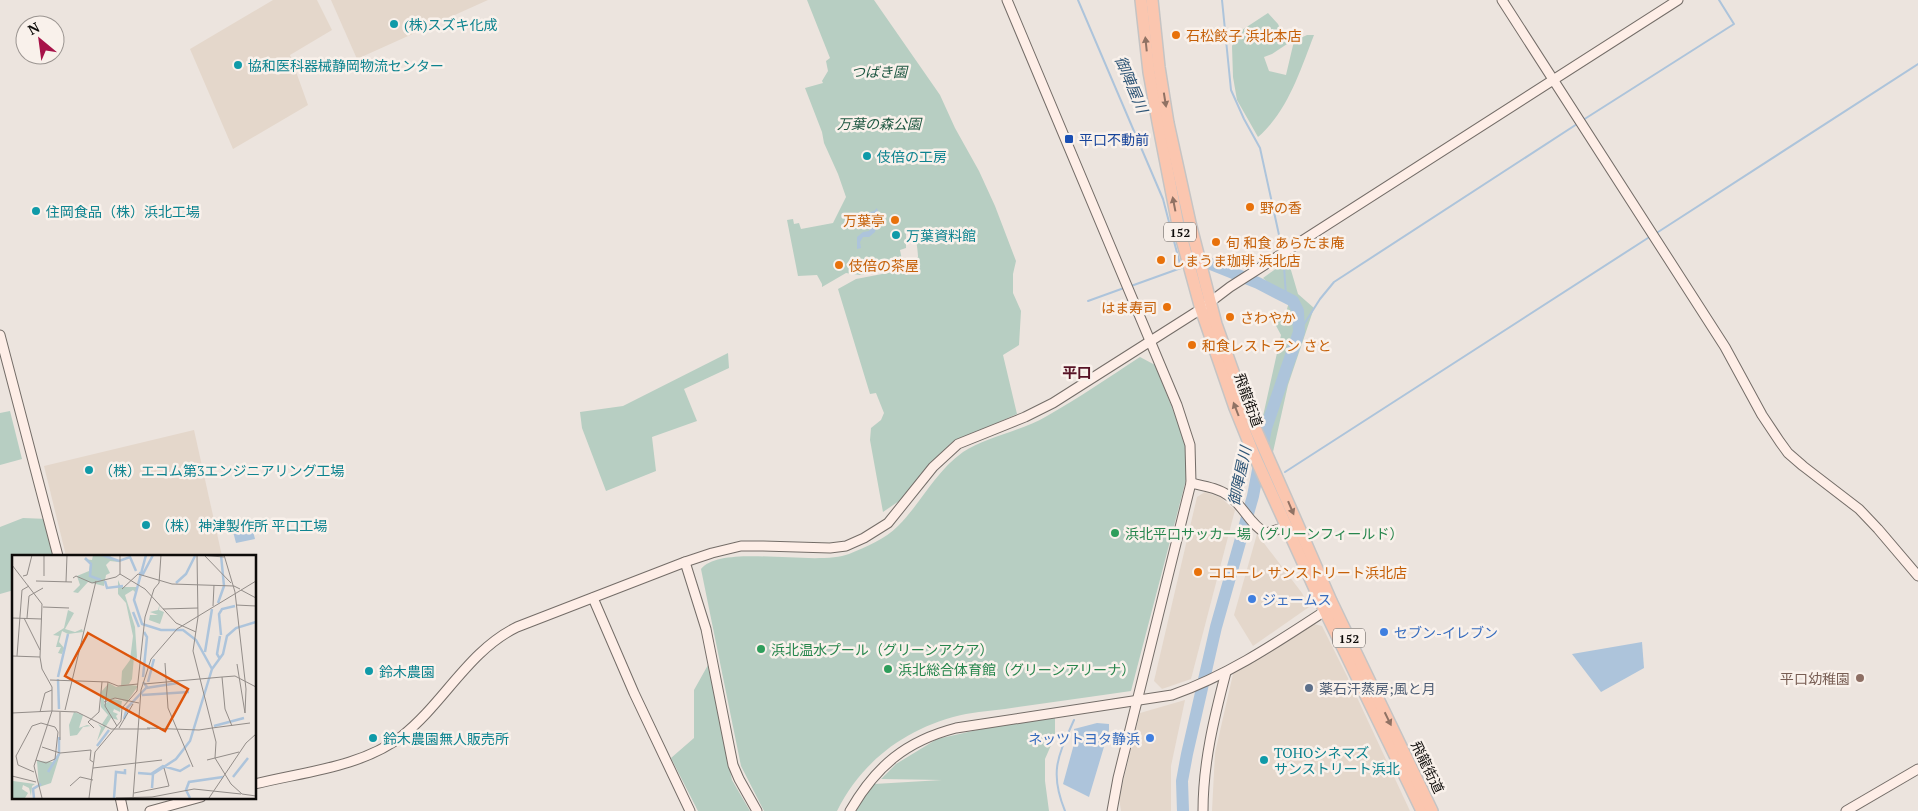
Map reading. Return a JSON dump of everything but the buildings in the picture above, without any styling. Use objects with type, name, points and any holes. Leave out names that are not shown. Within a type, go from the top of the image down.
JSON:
[{"type":"highway","name":"飛龍街道","points":[[1141,0],[1149,72],[1178,225],[1201,310],[1235,408],[1286,527],[1432,811]]},
{"type":"highway","name":"飛龍街道","points":[[1152,0],[1159,67],[1168,122],[1190,223],[1210,301],[1245,406],[1271,463],[1328,606],[1422,811]]},
{"type":"street","points":[[1008,0],[1177,405],[1190,445],[1191,483],[1137,700],[1112,811]]},
{"type":"street","points":[[1502,0],[1726,347],[1762,415],[1788,453],[1802,466],[1859,509],[1918,576]]},
{"type":"street","points":[[256,784],[348,762],[381,749],[411,728],[494,640],[517,627],[712,553],[741,546],[830,548],[846,546],[864,538],[888,523],[933,467],[958,444],[1025,417],[1053,403],[1201,310],[1210,301],[1253,273],[1678,0]]},
{"type":"street","points":[[0,335],[58,555]]},
{"type":"street","points":[[1191,483],[1209,487],[1230,497],[1256,528],[1266,533],[1286,527]]},
{"type":"street","points":[[686,562],[706,629],[733,764],[739,780],[757,811]]},
{"type":"street","points":[[593,598],[634,693],[690,811]]},
{"type":"street","points":[[850,811],[859,795],[875,774],[905,748],[923,739],[956,728],[1172,695],[1196,687],[1249,659],[1328,606]]},
{"type":"street","points":[[1203,811],[1205,768],[1222,674]]},
{"type":"street","points":[[1846,811],[1918,769]]},
{"type":"street","points":[[120,798],[123,811]]},
{"type":"street","points":[[150,811],[197,798]]},
{"type":"shaded area","points":[[273,0],[317,0],[332,30],[290,55],[308,105],[233,149],[190,49]]},
{"type":"shaded area","name":"(株)スズキ化成","points":[[331,0],[488,0],[357,59]]},
{"type":"shaded area","points":[[194,430],[222,555],[66,555],[44,466]]},
{"type":"shaded area","points":[[1205,492],[1220,497],[1235,510],[1191,679],[1162,689],[1154,681],[1197,497]]},
{"type":"shaded area","points":[[1257,534],[1302,593],[1309,607],[1253,646],[1234,615]]},
{"type":"shaded area","points":[[1314,624],[1322,626],[1410,811],[1212,811],[1215,753],[1233,674]]},
{"type":"shaded area","points":[[1185,700],[1171,766],[1171,811],[1121,811],[1119,798],[1140,713]]},
{"type":"green space","points":[[807,0],[874,0],[940,95],[955,128],[979,171],[1016,261],[1013,274],[1013,293],[1021,311],[1019,345],[1003,355],[1017,414],[950,444],[905,497],[883,512],[870,440],[871,428],[881,420],[884,413],[876,393],[870,394],[838,289],[856,279],[903,270],[918,257],[917,248],[913,232],[906,229],[906,248],[900,250],[903,265],[860,275],[846,273],[822,287],[817,275],[798,276],[787,220],[793,219],[794,224],[799,223],[801,229],[833,223],[846,197],[824,143],[822,132],[805,88],[823,83],[822,81],[828,71],[826,61],[830,58]]},
{"type":"green space","points":[[1268,13],[1278,24],[1287,44],[1264,57],[1269,71],[1286,75],[1294,41],[1307,35],[1314,35],[1285,103],[1268,127],[1258,137],[1237,100],[1233,77],[1232,46],[1239,32]]},
{"type":"green space","points":[[1288,260],[1298,294],[1314,308],[1288,385],[1273,452],[1270,450],[1261,425],[1281,335],[1274,322],[1285,316],[1289,302],[1263,278]]},
{"type":"green space","points":[[728,353],[729,368],[684,389],[697,421],[652,437],[656,471],[606,491],[582,428],[580,412],[623,406]]},
{"type":"green space","points":[[1140,357],[1155,365],[1185,440],[1188,472],[1131,691],[972,713],[945,719],[907,736],[874,761],[848,792],[837,811],[764,811],[741,766],[701,569],[712,561],[728,558],[748,556],[834,557],[849,554],[869,545],[881,539],[898,526],[936,478],[963,452],[982,442],[1027,426],[1047,416]]},
{"type":"green space","points":[[10,411],[22,459],[0,465],[0,413]]},
{"type":"green space","points":[[23,518],[48,519],[54,555],[12,555],[12,591],[0,594],[0,527]]},
{"type":"green space","points":[[708,665],[732,780],[750,811],[698,811],[671,758],[694,738],[694,690]]},
{"type":"green space","points":[[1055,718],[1055,736],[1045,759],[1045,781],[1049,811],[855,811],[874,784],[942,780],[881,779],[896,764],[937,739],[995,726]]},
{"type":"water","points":[[877,208],[879,215],[872,214],[867,218],[877,224],[875,232],[869,237],[863,237],[860,242],[861,248],[857,249],[857,237],[863,232],[869,231],[871,227],[864,220],[865,214]]},
{"type":"water","points":[[250,520],[255,539],[236,543],[231,524]]},
{"type":"water","points":[[1642,642],[1644,668],[1601,692],[1572,654]]},
{"type":"water","points":[[1097,723],[1109,724],[1109,730],[1089,797],[1063,784],[1074,744],[1074,729]]},
{"type":"waterway","name":"御陣屋川","points":[[1078,0],[1163,199],[1181,268],[1131,286]]},
{"type":"waterway","points":[[1222,0],[1231,90],[1260,148],[1281,244]]},
{"type":"waterway","points":[[1583,120],[1734,24],[1719,0]]},
{"type":"waterway","points":[[1655,234],[1918,64]]},
{"type":"waterway","points":[[1299,332],[1320,299],[1334,282],[1577,124]]},
{"type":"waterway","points":[[1285,472],[1651,236]]},
{"type":"waterway","name":"御陣屋川","points":[[1183,811],[1182,781],[1216,627],[1253,496],[1266,428],[1299,332],[1298,311],[1293,301],[1258,283],[1208,263]]},
{"type":"waterway","points":[[1284,266],[1286,296]]},
{"type":"waterway","points":[[1088,301],[1124,288]]},
{"type":"waterway","name":"御陣屋川","points":[[1254,485],[1259,483]]},
{"type":"waterway","points":[[1065,811],[1057,785],[1058,764],[1060,754],[1074,720]]},
{"type":"place","name":"(株)スズキ化成","points":[[394,24]]},
{"type":"place","name":"石松餃子 浜北本店","points":[[1176,35]]},
{"type":"place","name":"協和医科器械静岡物流センター","points":[[238,65]]},
{"type":"place","name":"平口不動前","points":[[1069,139]]},
{"type":"place","name":"伎倍の工房","points":[[867,156]]},
{"type":"place","name":"野の香","points":[[1250,207]]},
{"type":"place","name":"住岡食品（株）浜北工場","points":[[36,211]]},
{"type":"place","name":"万葉亭","points":[[895,220]]},
{"type":"place","name":"万葉資料館","points":[[896,235]]},
{"type":"place","name":"旬 和食 あらたま庵","points":[[1216,242]]},
{"type":"place","name":"しまうま珈琲 浜北店","points":[[1161,260]]},
{"type":"place","name":"伎倍の茶屋","points":[[839,265]]},
{"type":"place","name":"はま寿司","points":[[1167,307]]},
{"type":"place","name":"さわやか","points":[[1230,317]]},
{"type":"place","name":"和食レストラン さと","points":[[1192,345]]},
{"type":"place","name":"（株）エコム第3エンジニアリング工場","points":[[89,470]]},
{"type":"place","name":"（株）神津製作所 平口工場","points":[[146,525]]},
{"type":"place","name":"浜北平口サッカー場（グリーンフィールド）","points":[[1115,533]]},
{"type":"place","name":"コローレ サンストリート浜北店","points":[[1198,572]]},
{"type":"place","name":"ジェームス","points":[[1252,599]]},
{"type":"place","name":"セブン-イレブン","points":[[1384,632]]},
{"type":"place","name":"浜北温水プール（グリーンアクア）","points":[[761,649]]},
{"type":"place","name":"浜北総合体育館（グリーンアリーナ）","points":[[888,669]]},
{"type":"place","name":"鈴木農園","points":[[369,671]]},
{"type":"place","name":"平口幼稚園","points":[[1860,678]]},
{"type":"place","name":"薬石汗蒸房;風と月","points":[[1309,688]]},
{"type":"place","name":"鈴木農園無人販売所","points":[[373,738]]},
{"type":"place","name":"ネッツトヨタ静浜","points":[[1150,738]]},
{"type":"place","name":"TOHOシネマズ サンストリート浜北","points":[[1264,760]]},
{"type":"district","name":"平口","points":[[1077,372]]},
{"type":"park label","name":"つばき園","points":[[879,71]]},
{"type":"park label","name":"万葉の森公園","points":[[879,123]]}]
